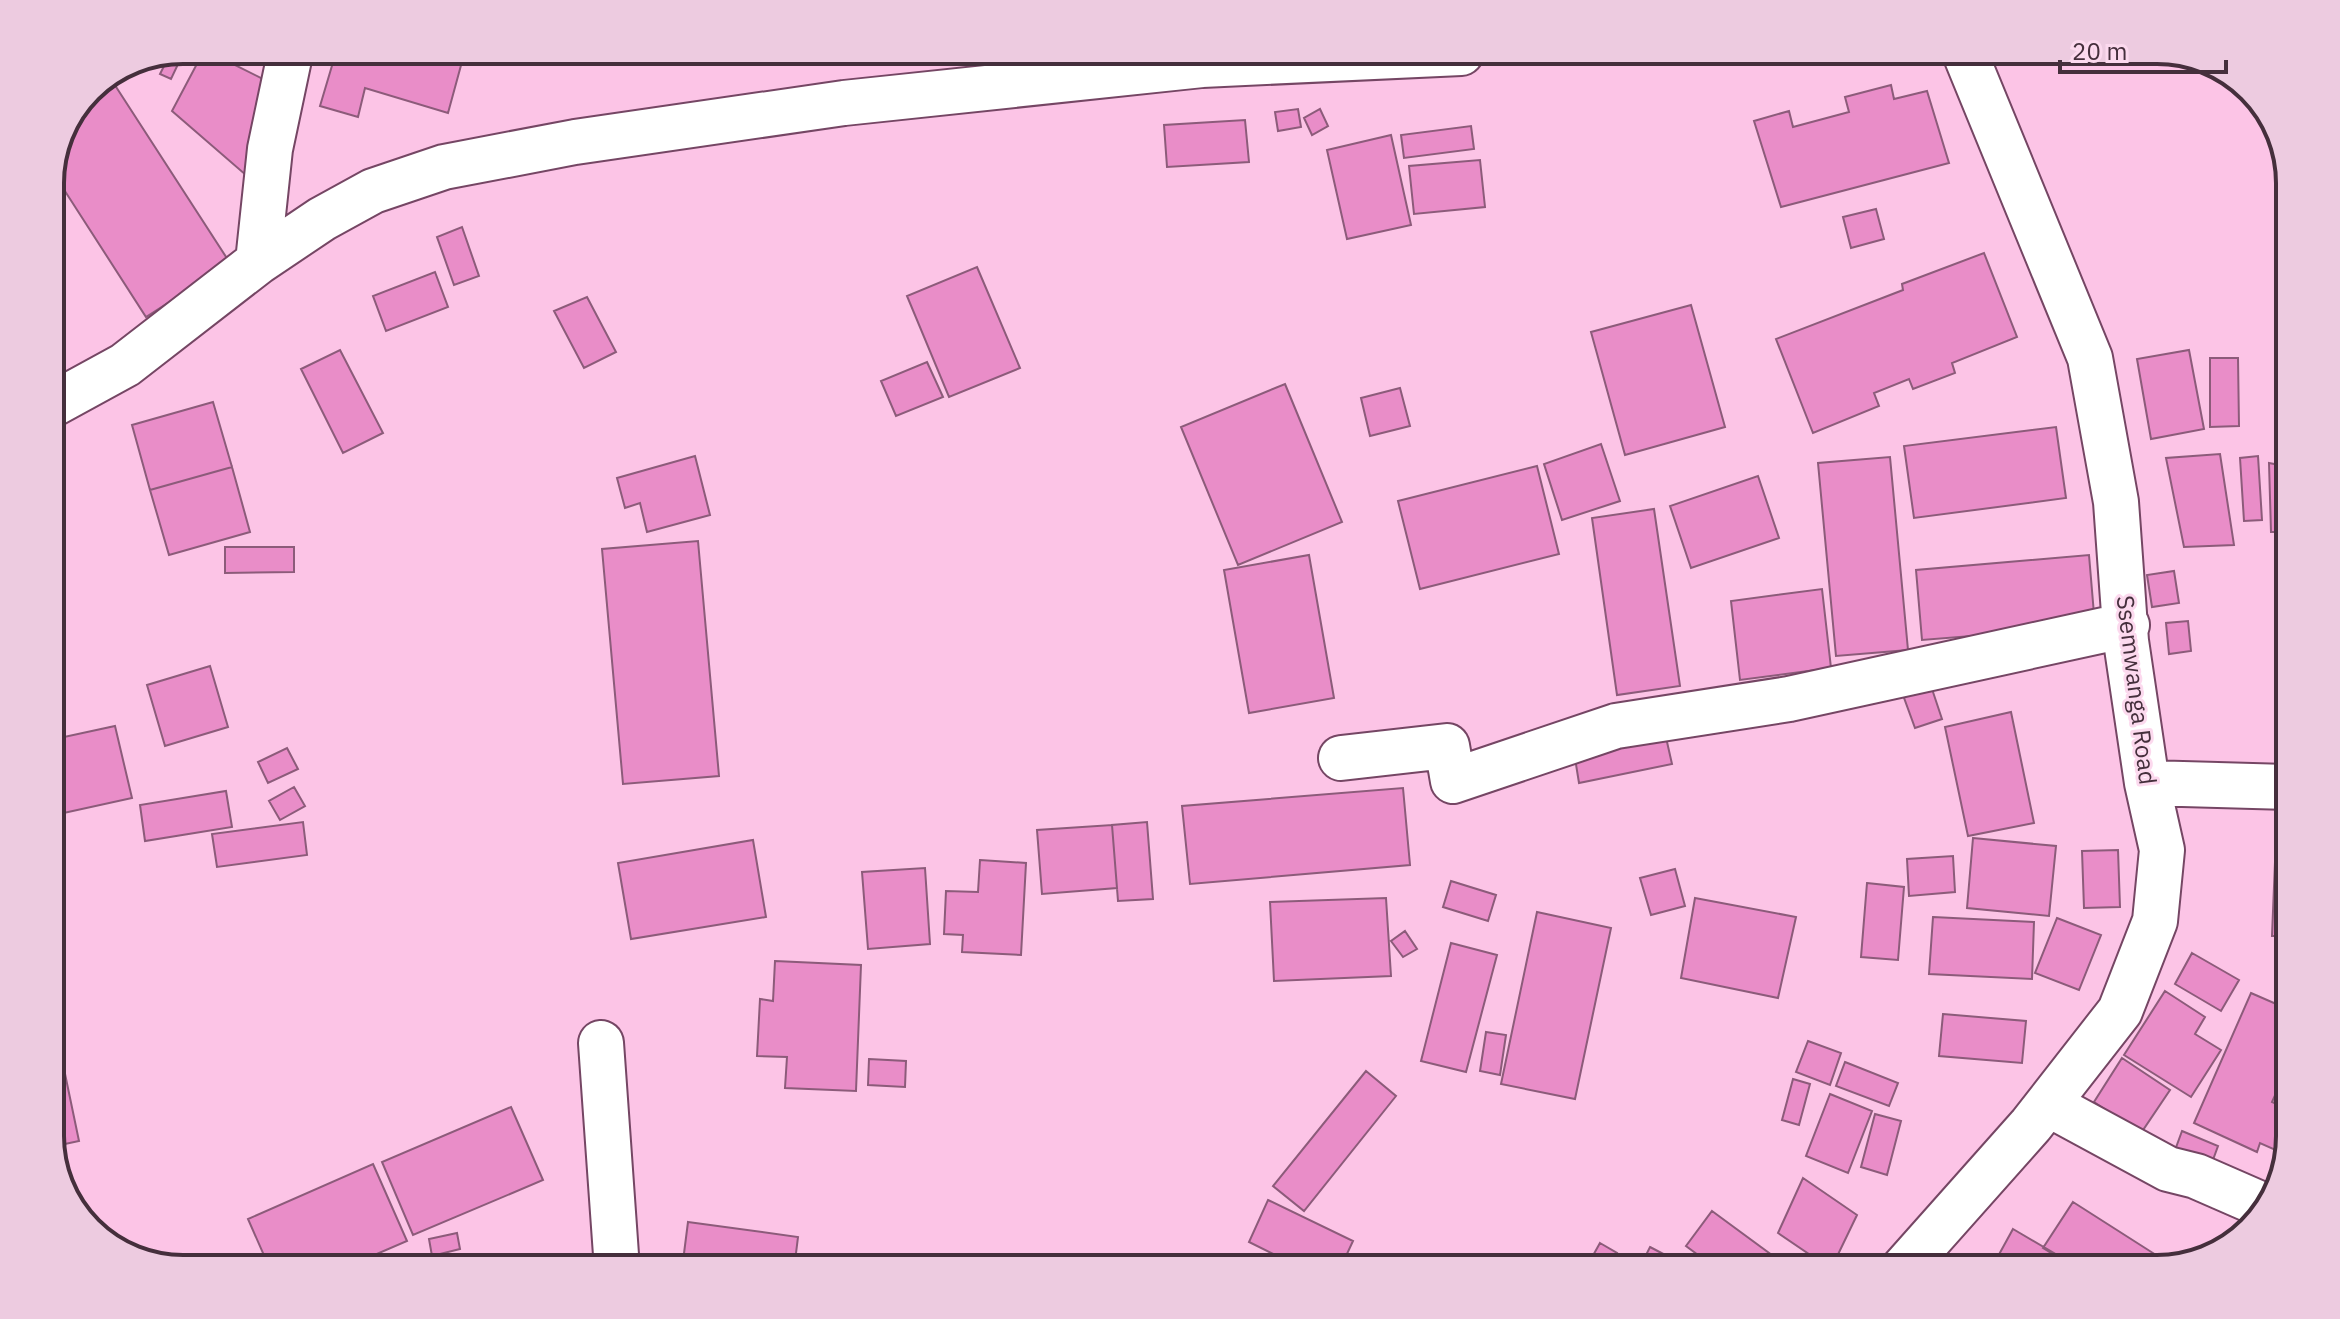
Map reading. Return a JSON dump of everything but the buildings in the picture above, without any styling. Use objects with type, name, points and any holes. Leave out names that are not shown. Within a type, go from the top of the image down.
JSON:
[{"type":"street","points":[[258,262],[270,149],[288,64]]},
{"type":"street","points":[[64,398],[125,365],[258,262],[322,219],[373,191],[444,167],[575,142],[844,103],[1224,64]]},
{"type":"street","name":"Ssemwanga Road","points":[[1915,1255],[2048,1104],[2120,1011],[2155,921],[2162,850],[2147,783],[2126,641],[2116,502],[2090,358],[1969,64]]},
{"type":"street","points":[[1341,758],[1447,746],[1453,781],[1616,726],[1789,699],[2127,625]]},
{"type":"street","points":[[2147,783],[2276,787]]},
{"type":"street","points":[[601,1043],[616,1255]]},
{"type":"street","points":[[2048,1104],[2168,1169],[2196,1176],[2255,1202]]}]
